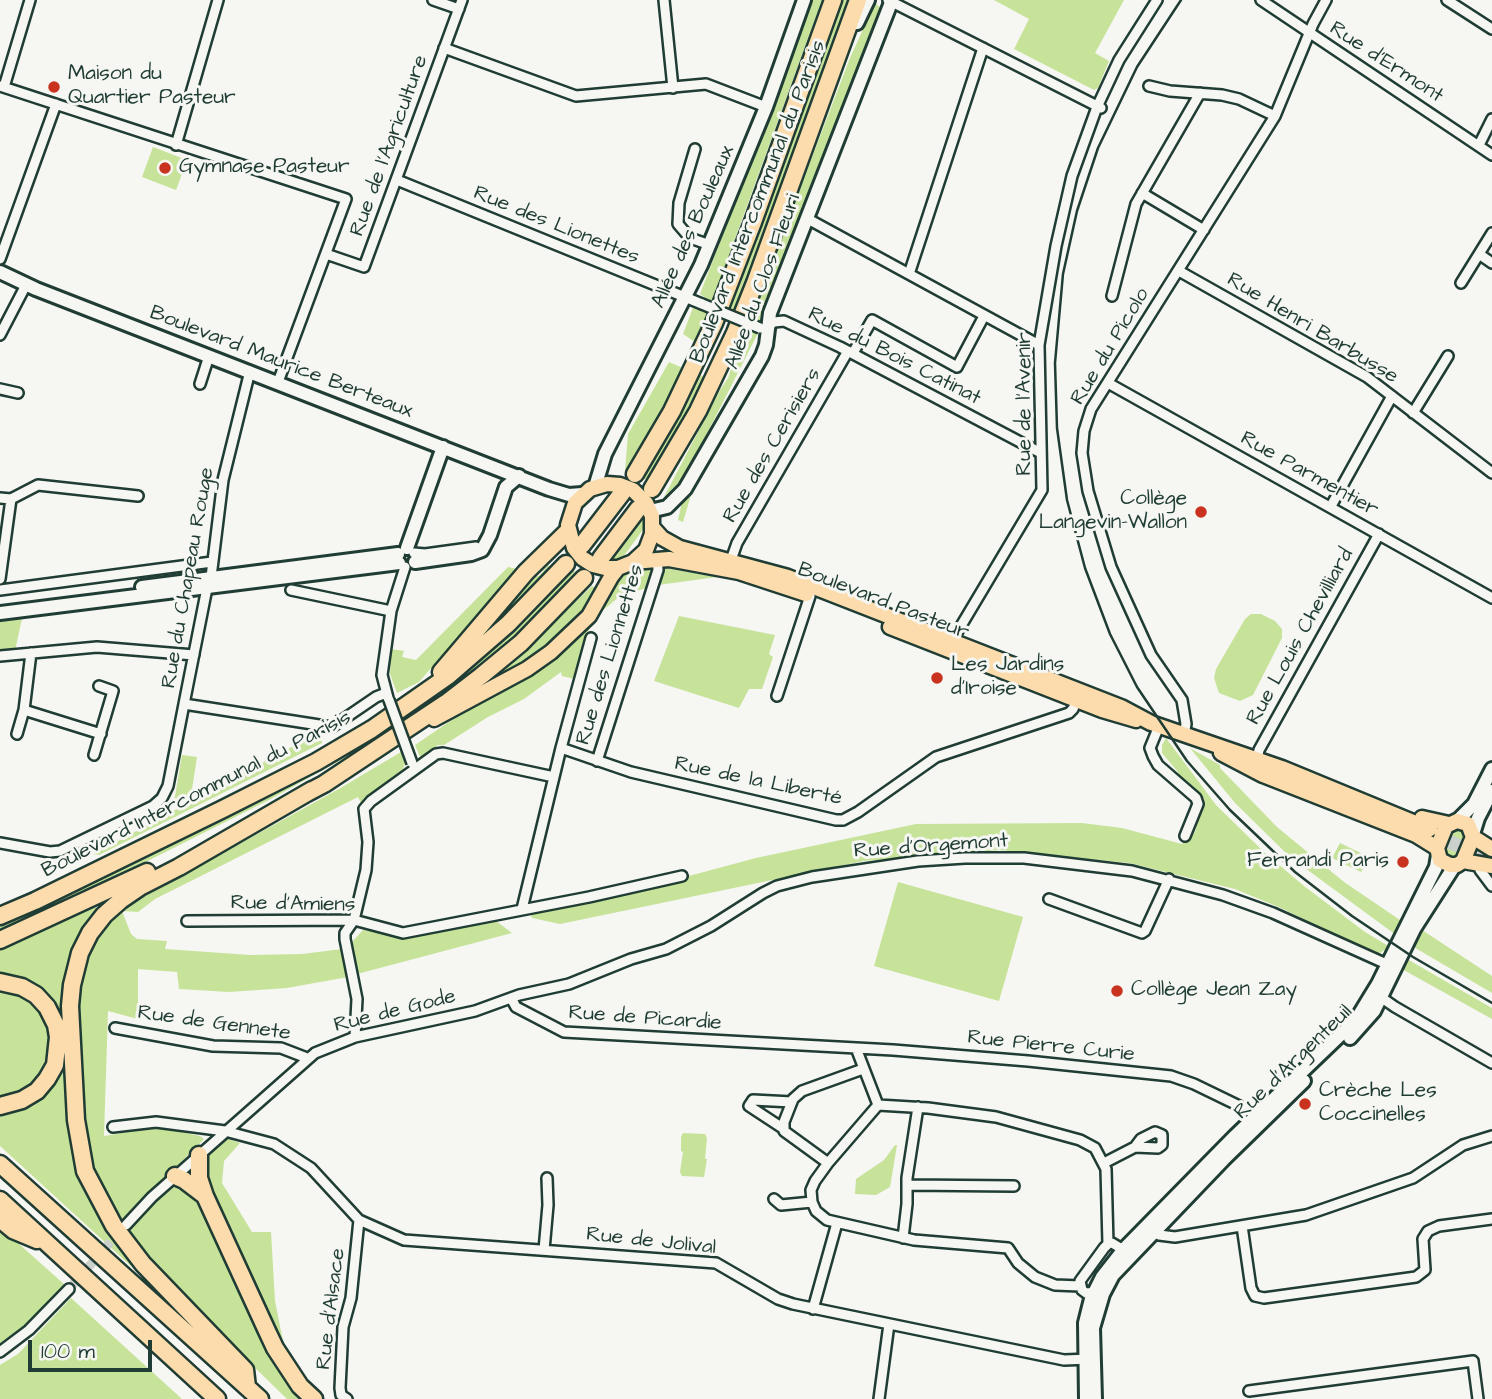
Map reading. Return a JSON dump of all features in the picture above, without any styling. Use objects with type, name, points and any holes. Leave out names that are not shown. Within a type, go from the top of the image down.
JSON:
[{"type":"highway","points":[[753,222],[825,0]]},
{"type":"highway","name":"Boulevard Intercommunal du Parisis","points":[[635,474],[672,411],[701,353],[733,278],[833,0]]},
{"type":"highway","name":"Boulevard Intercommunal du Parisis","points":[[652,489],[698,411],[755,284],[858,0]]},
{"type":"highway","points":[[582,545],[619,488]]},
{"type":"highway","points":[[601,558],[644,510]]},
{"type":"highway","points":[[316,761],[438,675],[568,525]]},
{"type":"highway","name":"Boulevard Intercommunal du Parisis","points":[[0,916],[136,852],[316,761],[382,723],[448,676],[508,624],[566,564]]},
{"type":"highway","name":"Boulevard Intercommunal du Parisis","points":[[0,939],[51,917],[318,787],[446,703],[481,676],[521,643],[584,578]]},
{"type":"highway","points":[[247,1387],[245,1370],[182,1307],[114,1226],[85,1171],[76,1120],[70,1006],[72,985],[80,953],[90,933],[104,915],[121,900],[318,787]]},
{"type":"highway","points":[[0,909],[136,852]]},
{"type":"highway","points":[[0,982],[22,987],[36,995],[47,1007],[56,1025],[58,1037],[55,1065],[37,1091],[22,1100],[0,1106]]},
{"type":"highway","points":[[199,1155],[199,1178],[205,1196],[275,1348],[300,1386],[314,1399]]},
{"type":"highway","points":[[0,1164],[261,1399]]},
{"type":"highway","points":[[175,1176],[205,1196]]},
{"type":"highway","points":[[0,1200],[217,1399]]},
{"type":"highway","points":[[0,1219],[13,1230],[48,1245]]},
{"type":"main road","name":"Allée des Bouleaux","points":[[589,490],[710,245],[766,107],[804,0]]},
{"type":"main road","points":[[802,156],[868,0]]},
{"type":"main road","name":"Allée du Clos Fleuri","points":[[644,510],[662,510],[671,504],[694,477],[762,356],[764,328],[890,1]]},
{"type":"main road","name":"Boulevard Maurice Berteaux","points":[[0,272],[26,285],[549,489],[569,495],[589,490]]},
{"type":"main road","points":[[406,558],[443,447]]},
{"type":"main road","points":[[602,463],[606,474],[619,488]]},
{"type":"main road","points":[[0,613],[209,583],[480,551],[486,545],[506,487],[519,476]]},
{"type":"main road","points":[[549,489],[560,498],[574,548],[587,562],[599,567],[618,568],[634,562],[649,545],[653,528],[636,492],[619,488],[589,490],[575,503],[568,525]]},
{"type":"main road","name":"Boulevard Pasteur","points":[[653,528],[662,538],[680,548],[780,574],[952,641],[1079,696],[1118,716],[1155,724],[1257,759],[1429,831],[1267,770],[1237,762]]},
{"type":"main road","name":"Boulevard Pasteur","points":[[634,562],[669,559],[739,572],[1079,696]]},
{"type":"main road","points":[[318,787],[541,660],[586,621],[618,568]]},
{"type":"main road","points":[[0,606],[209,583]]},
{"type":"main road","name":"Boulevard Pasteur","points":[[1204,743],[1263,775],[1416,835],[1437,851],[1443,862],[1459,863]]},
{"type":"main road","points":[[1437,851],[1453,822],[1474,804],[1492,769]]},
{"type":"main road","name":"Boulevard Pasteur","points":[[1286,770],[1430,821],[1453,822]]},
{"type":"main road","points":[[1459,863],[1492,791]]},
{"type":"main road","points":[[1453,822],[1468,824],[1488,858],[1459,863]]},
{"type":"main road","name":"Rue d'Argenteuil","points":[[1260,1116],[1354,1035],[1371,1016],[1382,998],[1392,966],[1436,867],[1437,851]]},
{"type":"main road","name":"Rue d'Argenteuil","points":[[1089,1359],[1085,1323],[1106,1270],[1150,1229],[1350,1026],[1459,863]]},
{"type":"main road","points":[[1086,1399],[1089,1359]]},
{"type":"main road","points":[[1089,1359],[1095,1399]]},
{"type":"street","points":[[30,0],[2,86],[346,200],[278,382]]},
{"type":"street","points":[[176,145],[218,0]]},
{"type":"street","points":[[433,0],[460,4]]},
{"type":"street","points":[[664,0],[673,88]]},
{"type":"street","name":"Rue de l'Avenir","points":[[952,641],[1042,490],[1039,345],[1056,246],[1072,176],[1119,61],[1157,0]]},
{"type":"street","name":"Rue d'Ermont","points":[[1261,0],[1492,155]]},
{"type":"street","name":"Rue du Picolo","points":[[1184,735],[1186,724],[1182,700],[1151,655],[1111,567],[1088,491],[1083,453],[1084,431],[1091,409],[1275,116],[1325,0]]},
{"type":"street","points":[[1447,0],[1492,29]]},
{"type":"street","points":[[890,1],[1099,108]]},
{"type":"street","name":"Rue de l'Agriculture","points":[[326,254],[364,267],[460,4]]},
{"type":"street","points":[[444,48],[576,96],[706,84],[766,107]]},
{"type":"street","points":[[909,274],[982,48]]},
{"type":"street","points":[[1149,86],[1239,99],[1275,116]]},
{"type":"street","points":[[1112,296],[1136,204],[1200,93]]},
{"type":"street","points":[[0,259],[56,104]]},
{"type":"street","points":[[1479,145],[1492,119]]},
{"type":"street","points":[[695,149],[679,203],[678,224],[690,238],[710,245]]},
{"type":"street","name":"Rue des Lionettes","points":[[397,180],[764,328]]},
{"type":"street","points":[[1142,193],[1203,230]]},
{"type":"street","points":[[808,219],[1039,345]]},
{"type":"street","points":[[1461,283],[1492,233]]},
{"type":"street","points":[[1479,254],[1492,263]]},
{"type":"street","name":"Rue Henri Barbusse","points":[[1179,271],[1349,366],[1492,473]]},
{"type":"street","points":[[0,335],[26,285]]},
{"type":"street","name":"Rue des Cerisiers","points":[[731,561],[737,543],[872,320],[957,367],[984,316]]},
{"type":"street","name":"Rue du Bois Catinat","points":[[764,328],[774,322],[783,321],[851,352],[1041,453]]},
{"type":"street","points":[[200,384],[209,356]]},
{"type":"street","points":[[1413,413],[1448,356]]},
{"type":"street","name":"Rue du Chapeau Rouge","points":[[250,371],[223,480],[209,583],[184,704],[332,727],[376,697],[388,696]]},
{"type":"street","name":"Rue Parmentier","points":[[1108,383],[1492,598]]},
{"type":"street","points":[[0,389],[18,393]]},
{"type":"street","points":[[1331,506],[1392,396]]},
{"type":"street","points":[[0,498],[11,499],[38,485],[138,496]]},
{"type":"street","points":[[0,579],[11,499]]},
{"type":"street","name":"Rue Louis Chevilliard","points":[[1257,759],[1259,750],[1379,534]]},
{"type":"street","points":[[413,766],[382,675],[391,611],[406,558],[476,547],[480,551]]},
{"type":"street","name":"Rue des Lionnettes","points":[[597,761],[658,570],[657,559]]},
{"type":"street","points":[[0,590],[212,562]]},
{"type":"street","points":[[291,590],[391,611]]},
{"type":"street","points":[[776,696],[810,596]]},
{"type":"street","points":[[522,909],[591,638]]},
{"type":"street","points":[[0,656],[97,647],[194,655]]},
{"type":"street","points":[[17,734],[24,710],[31,653]]},
{"type":"street","points":[[94,755],[113,691],[99,686]]},
{"type":"street","name":"Rue de la Liberté","points":[[561,748],[631,772],[843,820],[936,757],[1069,713],[1079,696]]},
{"type":"street","points":[[0,842],[60,851],[153,806],[162,798],[168,786],[184,704]]},
{"type":"street","points":[[24,710],[101,734]]},
{"type":"street","points":[[1155,724],[1150,748],[1153,756],[1158,765],[1196,798],[1198,804],[1185,836]]},
{"type":"street","points":[[355,1037],[357,999],[345,933],[354,920],[366,870],[368,842],[365,809],[371,801],[413,766],[443,753],[554,777]]},
{"type":"street","name":"Rue d'Orgemont","points":[[514,997],[569,984],[631,959],[666,949],[778,886],[844,871],[965,858],[1024,858],[1132,871],[1169,879],[1273,913],[1392,966]]},
{"type":"street","points":[[1488,858],[1480,870],[1492,886]]},
{"type":"street","name":"Rue d'Amiens","points":[[187,921],[354,920],[403,933],[682,876]]},
{"type":"street","points":[[1049,899],[1142,933],[1169,879]]},
{"type":"street","points":[[1378,984],[1382,998],[1492,1063]]},
{"type":"street","name":"Rue de Gode","points":[[125,1224],[307,1058],[355,1037],[475,1011],[514,997]]},
{"type":"street","name":"Rue de Picardie","points":[[514,997],[516,1007],[564,1032],[825,1046]]},
{"type":"street","name":"Rue de Gennete","points":[[115,1028],[213,1046],[281,1048],[307,1058]]},
{"type":"street","name":"Rue Pierre Curie","points":[[825,1046],[1028,1061],[1171,1076],[1194,1084],[1260,1116]]},
{"type":"street","points":[[856,1048],[878,1105]]},
{"type":"street","points":[[784,1129],[792,1102],[802,1091],[863,1069]]},
{"type":"street","points":[[792,1102],[753,1100],[749,1106],[828,1163]]},
{"type":"street","points":[[878,1105],[996,1117],[1056,1132],[1095,1148],[1104,1163],[1108,1244],[1080,1281],[1080,1286],[1086,1293],[1099,1292]]},
{"type":"street","points":[[878,1105],[815,1181],[811,1190],[812,1202],[821,1216],[837,1223],[903,1238],[1008,1248],[1018,1263],[1035,1277],[1055,1285],[1080,1286]]},
{"type":"street","points":[[903,1238],[918,1107]]},
{"type":"street","points":[[113,1127],[156,1122],[225,1131]]},
{"type":"street","points":[[1104,1163],[1135,1147],[1141,1139],[1160,1128],[1162,1145],[1135,1147]]},
{"type":"street","name":"Rue de Jolival","points":[[225,1131],[274,1144],[311,1168],[359,1220],[404,1240],[716,1263],[778,1299],[813,1309],[1064,1360],[1089,1359]]},
{"type":"street","points":[[1150,1229],[1165,1237],[1175,1237],[1306,1215],[1413,1178],[1464,1145],[1492,1136]]},
{"type":"street","points":[[544,1250],[548,1205],[547,1178]]},
{"type":"street","points":[[907,1185],[1014,1186]]},
{"type":"street","points":[[774,1199],[781,1205],[812,1202]]},
{"type":"street","points":[[1242,1226],[1251,1288],[1255,1296],[1264,1298],[1416,1277],[1425,1270],[1423,1240],[1428,1231],[1439,1226],[1492,1219]]},
{"type":"street","name":"Rue d'Alsace","points":[[347,1399],[341,1395],[340,1388],[343,1327],[351,1298],[359,1220]]},
{"type":"street","points":[[813,1309],[837,1223]]},
{"type":"street","points":[[1108,1244],[1119,1245],[1127,1252]]},
{"type":"street","points":[[0,1352],[29,1330],[69,1289]]},
{"type":"street","points":[[879,1399],[889,1324]]},
{"type":"street","points":[[1249,1391],[1473,1361],[1478,1399]]},
{"type":"green space","points":[[807,0],[822,0],[712,302],[700,294],[761,136]]},
{"type":"green space","points":[[841,0],[849,0],[736,312],[729,309]]},
{"type":"green space","points":[[994,0],[1124,0],[1095,53],[1109,61],[1098,88],[1094,90],[1014,49],[1029,19]]},
{"type":"green space","points":[[875,3],[883,10],[761,323],[750,319],[850,58]]},
{"type":"green space","name":"Gymnase Pasteur","points":[[153,147],[187,160],[176,190],[142,177]]},
{"type":"green space","points":[[694,305],[709,313],[698,344],[683,334]]},
{"type":"green space","points":[[745,328],[758,333],[685,477],[664,497],[728,378]]},
{"type":"green space","points":[[669,362],[685,369],[625,471],[628,434]]},
{"type":"green space","points":[[699,374],[706,379],[648,481],[641,477]]},
{"type":"green space","points":[[745,395],[748,398],[691,495],[683,522],[678,520],[682,502]]},
{"type":"green space","points":[[644,518],[645,527],[620,561],[610,562]]},
{"type":"green space","points":[[548,565],[551,568],[491,629],[491,625],[533,575],[539,576]]},
{"type":"green space","points":[[508,567],[517,569],[419,682],[397,693],[390,674],[391,649],[404,651],[402,657],[416,660]]},
{"type":"green space","points":[[647,568],[654,574],[649,587],[619,597],[602,611],[619,576]]},
{"type":"green space","points":[[665,568],[717,577],[658,585]]},
{"type":"green space","points":[[572,570],[577,573],[495,654],[407,720],[405,716],[480,660]]},
{"type":"green space","points":[[592,586],[600,590],[578,621],[537,656],[482,687],[481,684],[529,646]]},
{"type":"green space","points":[[1251,614],[1261,614],[1275,621],[1282,629],[1282,638],[1253,695],[1240,701],[1219,693],[1214,678],[1216,669],[1245,619]]},
{"type":"green space","points":[[679,616],[775,635],[769,654],[773,657],[762,689],[749,689],[739,708],[654,681]]},
{"type":"green space","points":[[22,618],[15,651],[0,651],[0,621]]},
{"type":"green space","points":[[590,626],[574,679],[562,676],[561,672],[524,699],[420,757],[415,745],[465,711],[559,656]]},
{"type":"green space","points":[[391,724],[393,731],[269,800],[50,910],[0,931],[0,920]]},
{"type":"green space","points":[[308,738],[322,743],[99,855],[94,854]]},
{"type":"green space","points":[[1166,738],[1216,805],[1264,852],[1365,932],[1390,947],[1376,955],[1281,908],[1235,889],[1129,863],[1000,850],[864,861],[560,924],[532,918],[529,910],[644,888],[756,858],[916,824],[1082,823],[1122,828],[1182,844],[1195,832],[1203,802],[1176,775],[1178,772],[1162,753]]},
{"type":"green space","points":[[1190,748],[1220,765],[1277,827],[1344,882],[1400,920],[1396,935],[1290,857],[1235,803]]},
{"type":"green space","points":[[401,752],[405,763],[403,769],[361,803],[358,797],[155,899],[138,912],[122,911],[131,934],[137,939],[167,941],[165,949],[250,955],[302,954],[342,949],[348,977],[287,988],[229,992],[179,989],[177,972],[138,969],[138,1019],[108,1011],[104,1136],[159,1127],[204,1139],[121,1223],[94,1173],[88,1151],[76,985],[101,930],[125,907]]},
{"type":"green space","points":[[182,755],[197,757],[191,796],[167,809],[175,796]]},
{"type":"green space","points":[[1462,828],[1466,835],[1459,855],[1449,858],[1443,851],[1451,831]]},
{"type":"green space","points":[[1340,843],[1369,857],[1361,872],[1332,858]]},
{"type":"green space","points":[[898,882],[1023,917],[999,1001],[874,966]]},
{"type":"green space","points":[[95,906],[98,914],[73,961],[73,1151],[83,1182],[134,1263],[132,1267],[0,1146],[0,1112],[30,1103],[64,1042],[26,980],[0,974],[0,948]]},
{"type":"green space","points":[[496,921],[512,933],[357,974],[352,942],[363,930],[402,936]]},
{"type":"green space","points":[[1422,930],[1492,976],[1492,993],[1412,946]]},
{"type":"green space","points":[[1407,959],[1492,1008],[1492,1019],[1400,968]]},
{"type":"green space","points":[[0,987],[16,990],[38,1004],[50,1020],[52,1059],[41,1078],[27,1093],[0,1101]]},
{"type":"green space","points":[[683,1133],[705,1134],[707,1138],[704,1177],[682,1176],[680,1172]]},
{"type":"green space","points":[[225,1138],[240,1143],[224,1161],[222,1183],[252,1232],[271,1232],[275,1301],[283,1341],[279,1346],[203,1180],[203,1159]]},
{"type":"green space","points":[[895,1145],[890,1187],[876,1195],[855,1194],[856,1179],[884,1160]]},
{"type":"green space","points":[[181,1186],[197,1199],[271,1351],[305,1399],[287,1399],[176,1291],[127,1231],[171,1187]]},
{"type":"green space","points":[[0,1227],[65,1285],[26,1329],[0,1348]]},
{"type":"green space","points":[[71,1298],[182,1399],[0,1399],[0,1365],[18,1354]]},
{"type":"tunnel","points":[[1430,833],[1485,858]]},
{"type":"tunnel","points":[[69,1289],[121,1230]]},
{"type":"railway","points":[[1181,0],[1137,67],[1098,148],[1077,211],[1063,274],[1055,363],[1057,428],[1067,500],[1085,568],[1110,634],[1137,687],[1187,761],[1230,810],[1295,872],[1352,916],[1413,957],[1492,1003]]},
{"type":"place","name":"Maison du Quartier Pasteur","points":[[54,87]]},
{"type":"place","name":"Gymnase Pasteur","points":[[165,168]]},
{"type":"place","name":"Collège Langevin-Wallon","points":[[1201,512]]},
{"type":"place","name":"Les Jardins d'Iroise","points":[[937,678]]},
{"type":"place","name":"Ferrandi Paris","points":[[1403,862]]},
{"type":"place","name":"Collège Jean Zay","points":[[1117,991]]},
{"type":"place","name":"Crèche Les Coccinelles","points":[[1305,1104]]}]
